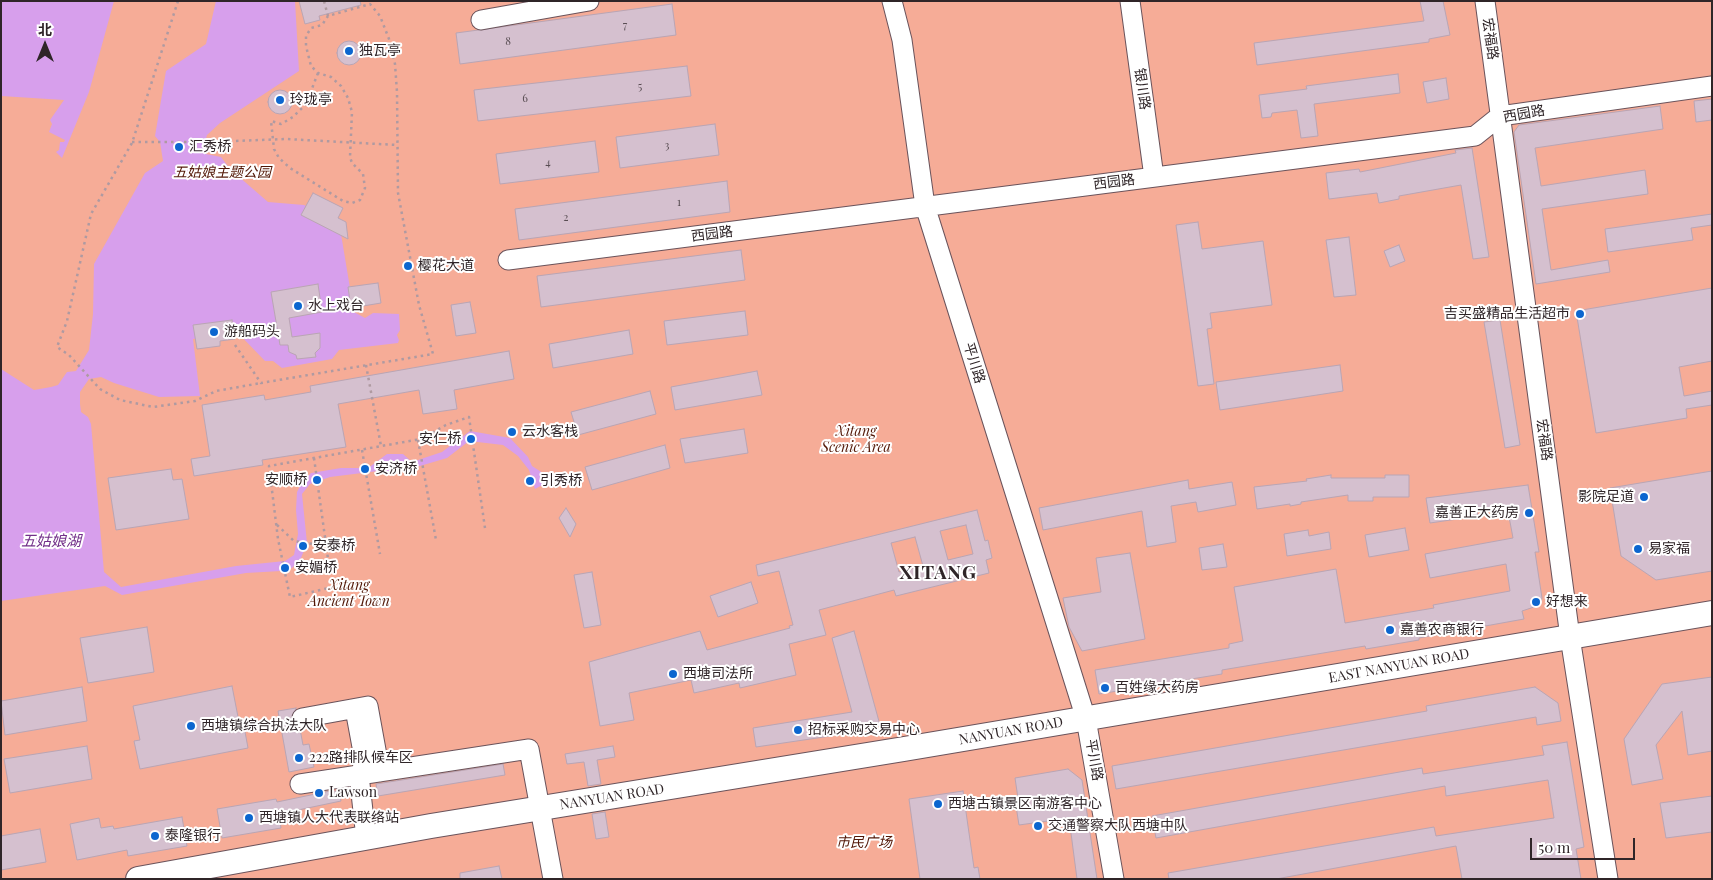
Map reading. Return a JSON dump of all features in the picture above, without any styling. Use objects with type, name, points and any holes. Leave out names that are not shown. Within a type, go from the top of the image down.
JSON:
[{"type":"main road","name":"EAST NANYUAN ROAD","points":[[1571,644],[1712,613]]},
{"type":"main road","name":"EAST NANYUAN ROAD","points":[[1087,724],[1571,644],[1712,628]]},
{"type":"main road","name":"NANYUAN ROAD","points":[[138,879],[366,838],[542,814],[1087,724]]},
{"type":"main road","name":"NANYUAN ROAD","points":[[226,879],[542,814]]},
{"type":"street","points":[[481,20],[589,1]]},
{"type":"street","name":"平川路","points":[[892,1],[902,40],[925,206],[1087,724],[1114,879]]},
{"type":"street","name":"银川路","points":[[1130,1],[1154,177]]},
{"type":"street","name":"宏福路","points":[[1484,1],[1571,644],[1608,879]]},
{"type":"street","name":"西园路","points":[[508,260],[1475,136],[1500,116],[1712,86]]},
{"type":"street","points":[[302,718],[362,708]]},
{"type":"street","points":[[362,708],[380,772]]},
{"type":"street","points":[[362,708],[365,763],[360,775],[366,838]]},
{"type":"street","points":[[300,784],[529,749],[553,879]]},
{"type":"path","points":[[178,1],[132,142],[91,214],[67,321],[57,348],[69,355],[100,389],[120,400],[153,407],[195,401],[216,391],[432,354],[419,305],[398,193],[395,64],[380,16],[370,4],[328,16],[322,25],[312,28],[306,36],[307,56],[311,66],[318,73],[331,78],[348,98],[353,123],[350,157],[365,180],[365,188],[360,200],[352,203],[343,201],[290,168],[279,158],[273,139],[272,120],[281,124],[306,104],[318,73]]},
{"type":"path","points":[[324,1],[328,16]]},
{"type":"path","points":[[132,142],[209,142],[273,139],[397,145]]},
{"type":"path","points":[[235,345],[261,383]]},
{"type":"path","points":[[366,365],[381,446]]},
{"type":"path","points":[[333,588],[290,597],[276,524],[270,466],[418,440],[446,425],[469,418],[485,528]]},
{"type":"path","points":[[418,440],[436,540]]},
{"type":"path","points":[[362,450],[380,554]]},
{"type":"path","points":[[314,458],[329,566]]},
{"type":"path","points":[[276,524],[294,541],[309,545],[326,546]]},
{"type":"green space","name":"Xitang Scenic Area","points":[[1,1],[1712,1],[1712,879],[1,879]]},
{"type":"water","points":[[1,1],[114,1],[89,92],[62,158],[56,152],[59,150],[60,142],[65,140],[49,132],[52,124],[50,120],[64,100],[1,96]]},
{"type":"water","name":"五姑娘湖","points":[[216,1],[295,1],[299,71],[220,123],[207,135],[204,146],[206,154],[221,157],[230,169],[268,202],[304,205],[306,206],[302,215],[331,230],[340,228],[354,312],[365,318],[373,313],[399,314],[400,330],[397,335],[399,340],[398,343],[339,350],[332,359],[282,368],[273,361],[265,361],[238,333],[193,339],[200,396],[159,397],[101,377],[89,379],[80,392],[80,404],[81,412],[88,417],[91,424],[104,572],[121,587],[236,566],[285,561],[294,555],[298,534],[297,492],[302,482],[311,473],[341,468],[368,468],[387,454],[403,454],[412,462],[442,452],[470,431],[510,438],[528,457],[532,466],[543,473],[546,483],[535,489],[529,470],[518,456],[503,445],[469,441],[447,458],[403,471],[380,473],[378,471],[330,477],[310,484],[302,494],[307,543],[301,558],[292,568],[281,571],[246,573],[122,595],[105,586],[1,601],[1,369],[34,390],[51,387],[58,385],[67,372],[76,371],[89,350],[93,314],[94,264],[145,173],[163,161],[160,142],[155,136],[166,71],[206,44]]},
{"type":"building","points":[[299,1],[360,1],[361,5],[319,16],[320,20],[305,24]]},
{"type":"building","points":[[1420,1],[1443,1],[1450,35],[1429,39],[1429,42],[1257,65],[1254,43],[1424,21]]},
{"type":"building","points":[[672,4],[676,35],[460,64],[456,33]]},
{"type":"building","name":"独瓦亭","points":[[349,41],[358,44],[361,53],[358,62],[349,65],[340,62],[337,53],[340,44]]},
{"type":"building","points":[[687,66],[691,96],[478,121],[474,90]]},
{"type":"building","points":[[1398,74],[1400,93],[1314,104],[1318,136],[1301,138],[1297,110],[1272,113],[1271,117],[1262,118],[1259,95],[1307,89],[1306,86]]},
{"type":"building","points":[[1446,78],[1449,99],[1427,103],[1423,82]]},
{"type":"building","name":"玲珑亭","points":[[280,90],[289,93],[292,102],[289,111],[280,114],[271,111],[268,102],[271,93]]},
{"type":"building","points":[[1712,99],[1712,120],[1696,122],[1694,101]]},
{"type":"building","points":[[1660,106],[1663,129],[1535,148],[1541,186],[1645,170],[1648,194],[1542,209],[1551,270],[1608,260],[1610,272],[1536,284],[1514,132],[1519,125]]},
{"type":"building","points":[[715,124],[719,155],[620,168],[616,137]]},
{"type":"building","points":[[595,141],[599,172],[500,184],[496,154]]},
{"type":"building","points":[[1472,148],[1489,257],[1473,259],[1461,185],[1399,196],[1399,199],[1379,203],[1377,193],[1329,199],[1326,173],[1359,169],[1360,172],[1456,153],[1455,150]]},
{"type":"building","points":[[727,181],[730,212],[519,240],[515,209]]},
{"type":"building","points":[[313,193],[343,208],[338,218],[346,222],[348,239],[301,215]]},
{"type":"building","points":[[1712,214],[1712,225],[1691,228],[1693,240],[1608,252],[1605,229]]},
{"type":"building","points":[[1198,222],[1202,249],[1263,241],[1272,305],[1210,313],[1212,328],[1207,329],[1214,384],[1198,386],[1176,225]]},
{"type":"building","points":[[1349,237],[1356,295],[1334,297],[1326,240]]},
{"type":"building","points":[[1399,245],[1405,261],[1390,267],[1384,251]]},
{"type":"building","points":[[741,250],[745,280],[541,307],[537,276]]},
{"type":"building","points":[[378,283],[381,303],[351,308],[348,287]]},
{"type":"building","name":"水上戏台","points":[[318,284],[322,312],[289,318],[292,337],[320,333],[320,348],[315,353],[316,357],[297,359],[296,355],[289,352],[288,345],[280,345],[271,292]]},
{"type":"building","points":[[1712,288],[1712,361],[1679,367],[1684,396],[1712,391],[1712,405],[1686,409],[1687,418],[1596,433],[1576,311]]},
{"type":"building","points":[[470,302],[476,333],[456,336],[451,305]]},
{"type":"building","points":[[745,311],[748,335],[667,345],[664,321]]},
{"type":"building","name":"游船码头","points":[[232,320],[235,339],[220,341],[220,346],[197,349],[193,325]]},
{"type":"building","points":[[1500,320],[1520,445],[1505,448],[1484,322]]},
{"type":"building","points":[[629,330],[633,354],[553,368],[549,344]]},
{"type":"building","points":[[509,351],[514,379],[454,390],[457,409],[423,414],[419,390],[338,404],[346,447],[262,460],[263,465],[194,476],[191,459],[210,456],[202,405],[264,395],[265,400],[311,392],[310,386]]},
{"type":"building","points":[[1340,365],[1343,391],[1220,410],[1216,382]]},
{"type":"building","points":[[757,371],[762,395],[675,410],[671,387]]},
{"type":"building","points":[[650,391],[656,414],[578,435],[571,412]]},
{"type":"building","points":[[744,429],[748,453],[685,463],[680,439]]},
{"type":"building","points":[[665,445],[670,468],[592,490],[585,467]]},
{"type":"building","points":[[171,469],[173,480],[182,479],[189,519],[116,530],[108,478]]},
{"type":"building","points":[[1712,471],[1712,571],[1656,580],[1621,556],[1610,488]]},
{"type":"building","points":[[1331,475],[1331,478],[1385,478],[1385,475],[1409,475],[1409,497],[1373,497],[1373,501],[1348,501],[1348,495],[1301,502],[1301,504],[1290,506],[1290,504],[1257,509],[1254,487],[1307,481],[1306,479]]},
{"type":"building","points":[[1188,480],[1189,489],[1232,482],[1236,505],[1198,512],[1196,502],[1171,506],[1176,542],[1147,547],[1142,511],[1043,530],[1039,508]]},
{"type":"building","points":[[1528,485],[1539,552],[1535,552],[1542,598],[1540,605],[1522,611],[1524,619],[1419,638],[1419,640],[1366,649],[1365,646],[1222,670],[1222,674],[1099,694],[1095,670],[1229,648],[1229,644],[1243,641],[1234,587],[1336,569],[1345,623],[1434,608],[1433,605],[1510,591],[1506,564],[1430,578],[1425,554],[1513,538],[1507,506],[1477,510],[1478,516],[1430,523],[1426,498]]},
{"type":"building","points":[[566,508],[576,524],[570,537],[559,518]]},
{"type":"building","points":[[977,510],[985,541],[988,540],[992,558],[986,560],[989,573],[896,596],[894,590],[819,610],[826,635],[789,644],[796,675],[740,688],[739,683],[694,693],[691,680],[629,693],[634,720],[600,726],[589,662],[700,631],[707,650],[790,628],[789,626],[793,625],[779,571],[758,576],[756,565]],"holes":[[[966,525],[973,554],[948,560],[940,531]],[[915,537],[923,566],[899,572],[891,543]]]},
{"type":"building","points":[[1405,528],[1409,550],[1369,557],[1365,535]]},
{"type":"building","points":[[1308,530],[1309,536],[1329,532],[1331,549],[1287,556],[1284,534]]},
{"type":"building","points":[[1223,544],[1227,567],[1202,570],[1199,548]]},
{"type":"building","points":[[1130,553],[1145,639],[1082,651],[1069,627],[1063,598],[1101,592],[1096,558]]},
{"type":"building","points":[[592,572],[601,625],[584,628],[574,575]]},
{"type":"building","points":[[751,582],[758,603],[718,617],[710,596]]},
{"type":"building","points":[[147,627],[154,672],[88,683],[80,638]]},
{"type":"building","points":[[854,631],[880,725],[858,732],[756,747],[753,728],[852,712],[832,638]]},
{"type":"building","points":[[1712,677],[1712,751],[1688,755],[1682,711],[1656,745],[1663,779],[1632,785],[1624,739],[1662,684]]},
{"type":"building","name":"西塘镇综合执法大队","points":[[232,686],[239,722],[243,721],[248,748],[140,769],[134,741],[140,740],[133,706]]},
{"type":"building","points":[[82,687],[87,721],[5,735],[1,701]]},
{"type":"building","points":[[1535,687],[1558,703],[1561,721],[1537,725],[1536,717],[1116,789],[1112,766],[1427,711],[1426,706]]},
{"type":"building","points":[[296,708],[291,720],[294,726],[300,729],[303,745],[309,744],[314,767],[289,772],[278,711]]},
{"type":"building","points":[[1567,742],[1584,847],[1576,849],[1581,879],[1462,879],[1456,846],[1276,879],[1169,879],[1168,873],[1434,827],[1436,836],[1554,818],[1548,780],[1446,796],[1445,786],[1156,838],[1152,816],[1422,768],[1423,774],[1544,755],[1542,746]]},
{"type":"building","points":[[87,746],[92,779],[10,793],[4,759]]},
{"type":"building","points":[[613,746],[615,757],[597,760],[601,784],[588,786],[584,762],[567,764],[565,754]]},
{"type":"building","points":[[503,764],[505,775],[378,796],[376,784]]},
{"type":"building","points":[[1068,769],[1082,780],[1097,879],[1077,879],[1069,818],[1019,825],[1016,806],[1019,805],[1015,778]]},
{"type":"building","name":"西塘镇人大代表联络站","points":[[330,791],[339,791],[341,801],[279,814],[281,828],[222,838],[217,809],[276,799],[277,802]]},
{"type":"building","points":[[963,791],[974,868],[978,867],[980,879],[920,879],[909,799]]},
{"type":"building","points":[[1712,796],[1712,832],[1666,838],[1660,803]]},
{"type":"building","points":[[605,812],[609,837],[596,839],[592,814]]},
{"type":"building","points":[[182,817],[187,846],[128,856],[127,850],[77,860],[70,824],[99,818],[101,828],[113,826],[114,829]]},
{"type":"building","points":[[40,829],[46,862],[1,870],[1,836]]},
{"type":"building","points":[[499,866],[502,879],[460,879],[460,873]]},
{"type":"place","name":"独瓦亭","points":[[349,51]]},
{"type":"place","name":"玲珑亭","points":[[280,100]]},
{"type":"place","name":"汇秀桥","points":[[179,147]]},
{"type":"place","name":"樱花大道","points":[[408,266]]},
{"type":"place","name":"水上戏台","points":[[298,306]]},
{"type":"place","name":"吉买盛精品生活超市","points":[[1580,314]]},
{"type":"place","name":"游船码头","points":[[214,332]]},
{"type":"place","name":"云水客栈","points":[[512,432]]},
{"type":"place","name":"安仁桥","points":[[471,439]]},
{"type":"place","name":"安济桥","points":[[365,469]]},
{"type":"place","name":"安顺桥","points":[[317,480]]},
{"type":"place","name":"引秀桥","points":[[530,481]]},
{"type":"place","name":"影院足道","points":[[1644,497]]},
{"type":"place","name":"嘉善正大药房","points":[[1529,513]]},
{"type":"place","name":"安泰桥","points":[[303,546]]},
{"type":"place","name":"易家福","points":[[1638,549]]},
{"type":"place","name":"安媚桥","points":[[285,568]]},
{"type":"place","name":"好想来","points":[[1536,602]]},
{"type":"place","name":"嘉善农商银行","points":[[1390,630]]},
{"type":"place","name":"西塘司法所","points":[[673,674]]},
{"type":"place","name":"百姓缘大药房","points":[[1105,688]]},
{"type":"place","name":"西塘镇综合执法大队","points":[[191,726]]},
{"type":"place","name":"招标采购交易中心","points":[[798,730]]},
{"type":"place","name":"222路排队候车区","points":[[299,758]]},
{"type":"place","name":"Lawson","points":[[319,793]]},
{"type":"place","name":"西塘古镇景区南游客中心","points":[[938,804]]},
{"type":"place","name":"西塘镇人大代表联络站","points":[[249,818]]},
{"type":"place","name":"交通警察大队西塘中队","points":[[1038,826]]},
{"type":"place","name":"泰隆银行","points":[[155,836]]},
{"type":"district","name":"XITANG","points":[[938,573]]},
{"type":"park label","name":"五姑娘主题公园","points":[[222,173]]},
{"type":"park label","name":"Xitang Ancient Town","points":[[349,594]]},
{"type":"park label","name":"市民广场","points":[[864,843]]}]
